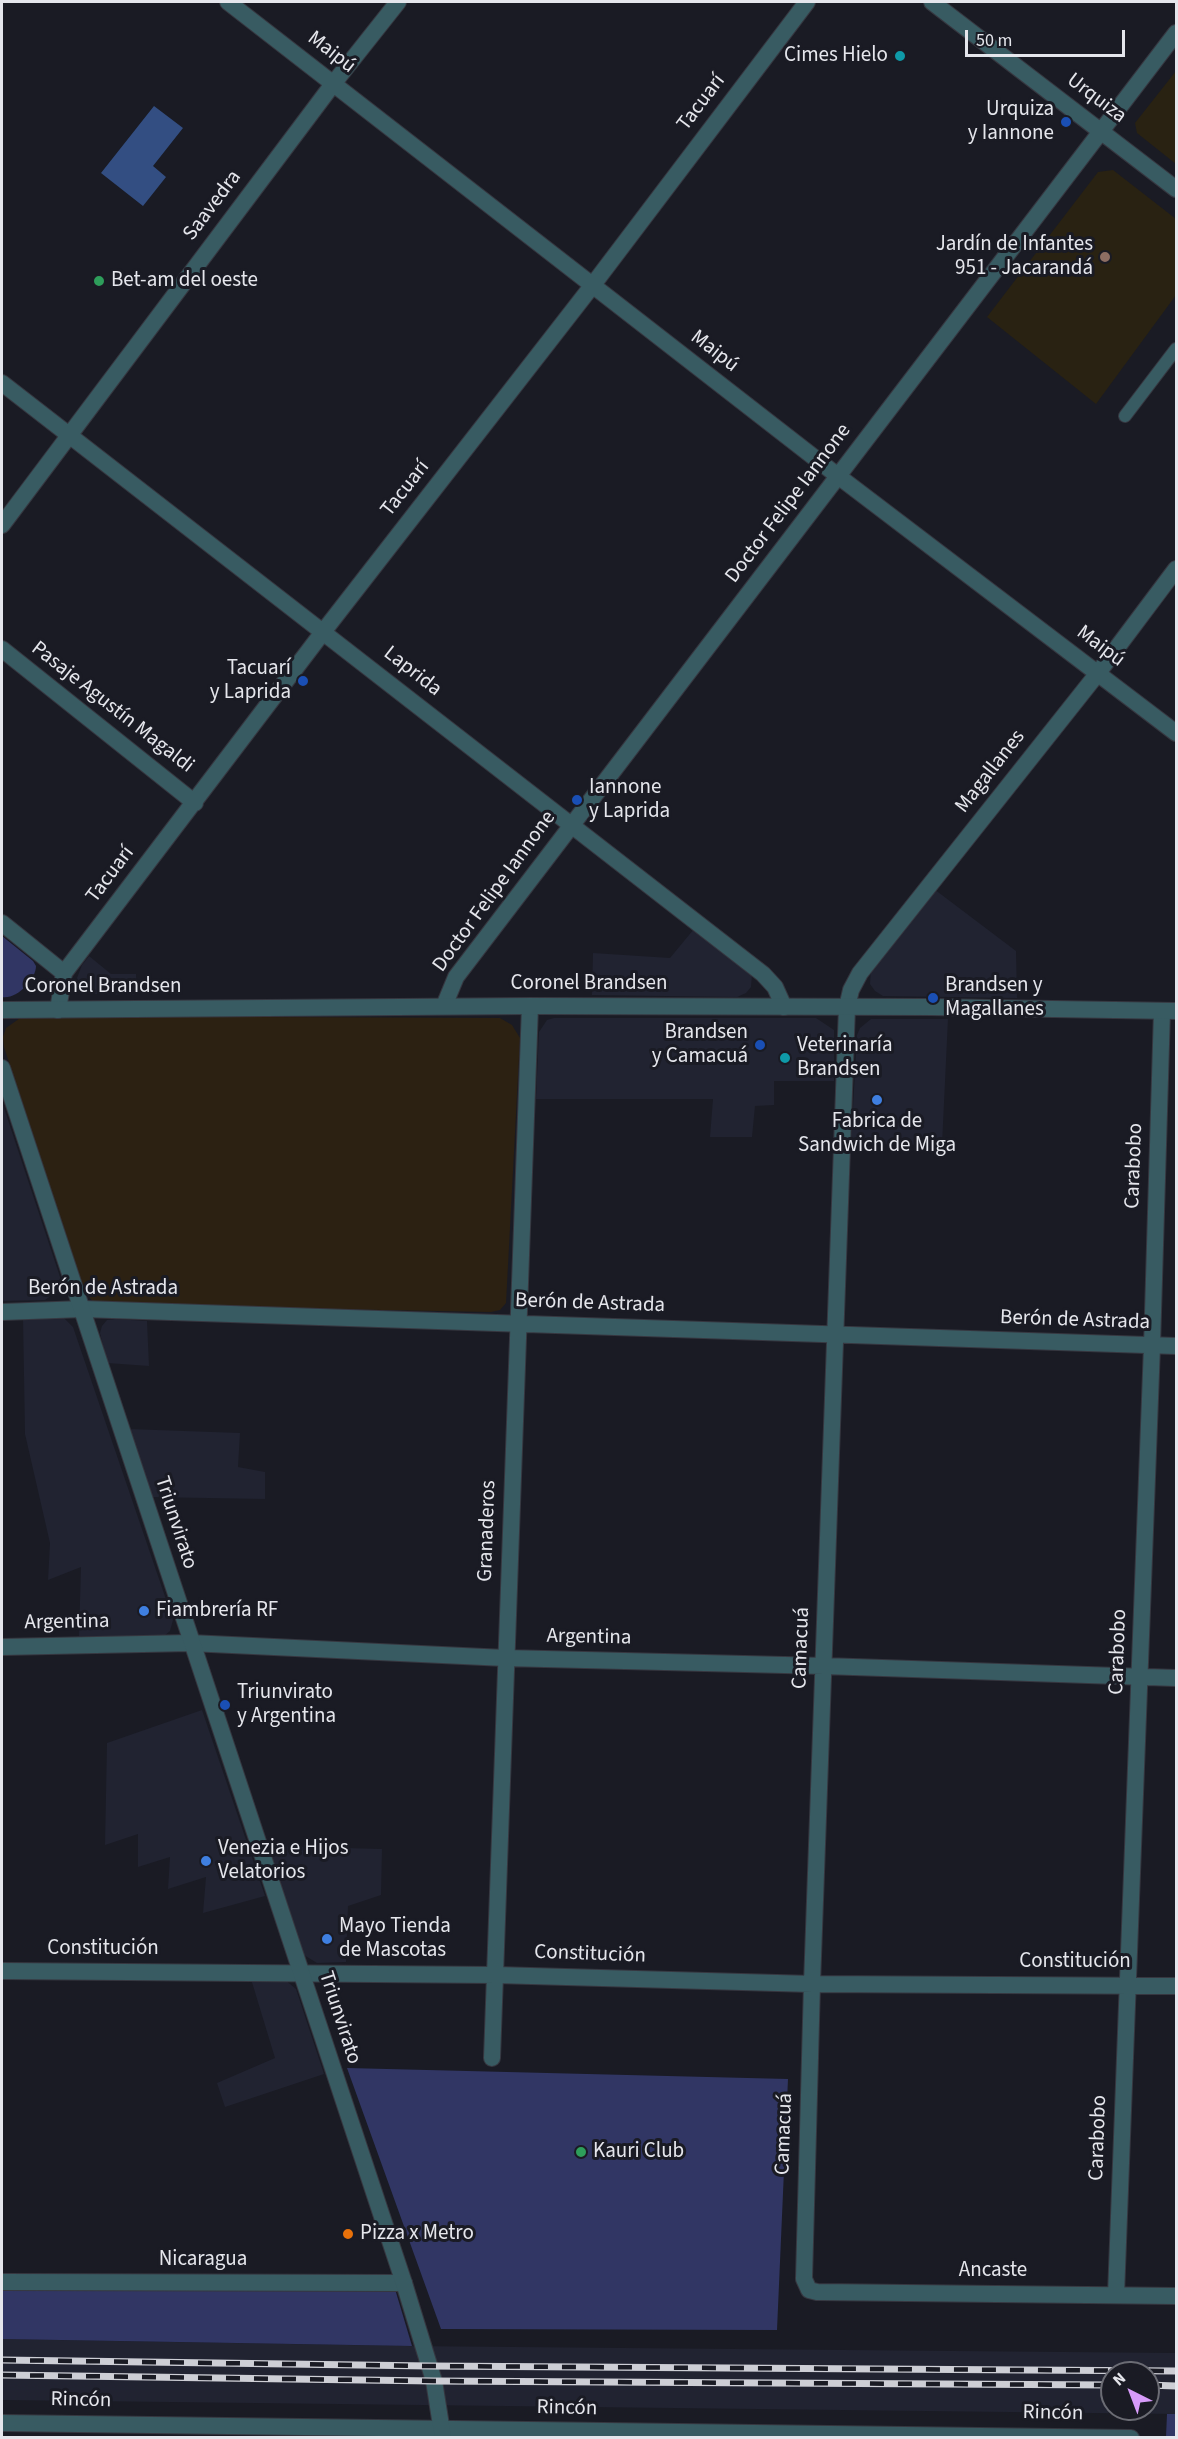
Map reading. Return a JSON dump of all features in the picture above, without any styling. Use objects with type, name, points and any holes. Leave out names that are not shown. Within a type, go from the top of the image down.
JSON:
[{"type":"street","name":"Maipú","points":[[228,2],[838,476],[1176,733]]},
{"type":"street","name":"Saavedra","points":[[2,525],[333,84],[398,2]]},
{"type":"street","name":"Tacuarí","points":[[58,1011],[64,973],[323,632],[592,286],[807,2]]},
{"type":"street","name":"Urquiza","points":[[932,2],[1176,189]]},
{"type":"street","name":"Doctor Felipe Iannone","points":[[444,1006],[456,977],[1176,33]]},
{"type":"street","name":"Laprida","points":[[2,383],[573,824],[763,974],[775,987],[784,1007]]},
{"type":"street","name":"Magallanes","points":[[847,1007],[851,990],[860,973],[1098,673],[1176,569]]},
{"type":"street","name":"Pasaje Agustín Magaldi","points":[[2,649],[195,802]]},
{"type":"street","points":[[2,923],[64,973]]},
{"type":"street","name":"Coronel Brandsen","points":[[2,1010],[530,1006],[1169,1011]]},
{"type":"street","name":"Granaderos","points":[[492,2058],[530,1006]]},
{"type":"street","name":"Camacuá","points":[[809,2290],[804,2279],[812,1984],[847,1007]]},
{"type":"street","name":"Carabobo","points":[[1116,2295],[1152,1346],[1169,1011]]},
{"type":"street","name":"Triunvirato","points":[[2,1068],[83,1309],[190,1643],[404,2283],[434,2381],[442,2434]]},
{"type":"street","name":"Berón de Astrada","points":[[2,1312],[83,1309],[1176,1346]]},
{"type":"street","name":"Argentina","points":[[2,1647],[190,1643],[505,1658],[1176,1678]]},
{"type":"street","name":"Constitución","points":[[2,1971],[496,1974],[812,1984],[1176,1986]]},
{"type":"street","name":"Nicaragua","points":[[2,2282],[404,2283]]},
{"type":"street","name":"Ancaste","points":[[809,2290],[817,2292],[1176,2296]]},
{"type":"street","name":"Rincón","points":[[2,2423],[23,2430],[1131,2438]]},
{"type":"lane","points":[[1125,416],[1176,349]]},
{"type":"shaded area","points":[[1176,71],[1176,164],[1137,133],[1135,123]]},
{"type":"shaded area","points":[[154,106],[183,128],[153,166],[166,177],[143,206],[101,173]]},
{"type":"shaded area","name":"Jardín de Infantes 951 - Jacarandá","points":[[1113,170],[1176,219],[1176,295],[1096,404],[987,317],[1098,172]]},
{"type":"shaded area","points":[[934,889],[1016,951],[1017,998],[883,996],[875,991],[870,984],[871,968]]},
{"type":"shaded area","points":[[694,929],[752,974],[751,987],[746,993],[737,997],[592,995],[593,953],[670,958]]},
{"type":"shaded area","points":[[2,936],[36,966],[29,983],[19,992],[7,997],[2,997]]},
{"type":"shaded area","points":[[89,956],[111,974],[136,974],[137,995],[94,994],[82,988],[77,978],[82,965]]},
{"type":"shaded area","points":[[23,1016],[500,1018],[512,1025],[520,1038],[506,1303],[500,1310],[491,1312],[107,1305],[93,1302],[85,1292],[4,1047],[3,1037],[6,1028]]},
{"type":"shaded area","points":[[554,1018],[816,1018],[834,1030],[834,1081],[774,1081],[774,1105],[755,1106],[752,1137],[710,1137],[713,1099],[536,1099],[539,1032],[547,1020]]},
{"type":"shaded area","points":[[871,1019],[948,1019],[942,1145],[851,1144],[857,1035],[860,1028]]},
{"type":"shaded area","points":[[2,1102],[61,1280],[59,1290],[45,1300],[2,1301]]},
{"type":"shaded area","points":[[23,1317],[64,1318],[73,1327],[173,1620],[170,1631],[164,1636],[157,1638],[79,1636],[81,1567],[48,1580],[50,1543],[25,1434]]},
{"type":"shaded area","points":[[107,1320],[147,1321],[149,1366],[107,1363],[100,1333]]},
{"type":"shaded area","points":[[129,1429],[240,1433],[238,1467],[265,1472],[265,1499],[150,1497]]},
{"type":"shaded area","points":[[202,1710],[265,1896],[203,1913],[206,1877],[168,1889],[170,1857],[138,1867],[138,1834],[105,1845],[107,1743]]},
{"type":"shaded area","points":[[268,1846],[382,1849],[381,1895],[348,1906],[346,1962],[317,1963],[304,1955]]},
{"type":"shaded area","points":[[251,1979],[284,1979],[296,1989],[324,2074],[225,2107],[217,2083],[275,2058]]},
{"type":"shaded area","name":"Kauri Club","points":[[347,2068],[788,2079],[777,2330],[441,2329]]},
{"type":"shaded area","points":[[2,2289],[395,2289],[412,2346],[2,2339]]},
{"type":"shaded area","points":[[2,2339],[406,2346],[1176,2353],[1176,2414],[1160,2414],[1160,2361],[1100,2361],[1100,2413],[2,2400]]},
{"type":"shaded area","points":[[1167,2414],[1176,2414],[1176,2437],[1166,2437]]},
{"type":"railway","points":[[2,2360],[430,2366],[1176,2371]]},
{"type":"railway","points":[[2,2375],[434,2381],[1100,2385]]},
{"type":"railway","points":[[1160,2385],[1176,2386]]},
{"type":"place","name":"Cimes Hielo","points":[[900,56]]},
{"type":"place","name":"Urquiza y Iannone","points":[[1066,122]]},
{"type":"place","name":"Jardín de Infantes 951 - Jacarandá","points":[[1105,257]]},
{"type":"place","name":"Bet-am del oeste","points":[[99,281]]},
{"type":"place","name":"Tacuarí y Laprida","points":[[303,681]]},
{"type":"place","name":"Iannone y Laprida","points":[[577,800]]},
{"type":"place","name":"Brandsen y Magallanes","points":[[933,998]]},
{"type":"place","name":"Brandsen y Camacuá","points":[[760,1045]]},
{"type":"place","name":"Veterinaría Brandsen","points":[[785,1058]]},
{"type":"place","name":"Fabrica de Sandwich de Miga","points":[[877,1100]]},
{"type":"place","name":"Fiambrería RF","points":[[144,1611]]},
{"type":"place","name":"Triunvirato y Argentina","points":[[225,1705]]},
{"type":"place","name":"Venezia e Hijos Velatorios","points":[[206,1861]]},
{"type":"place","name":"Mayo Tienda de Mascotas","points":[[327,1939]]},
{"type":"place","name":"Kauri Club","points":[[581,2152]]},
{"type":"place","name":"Pizza x Metro","points":[[348,2234]]}]
